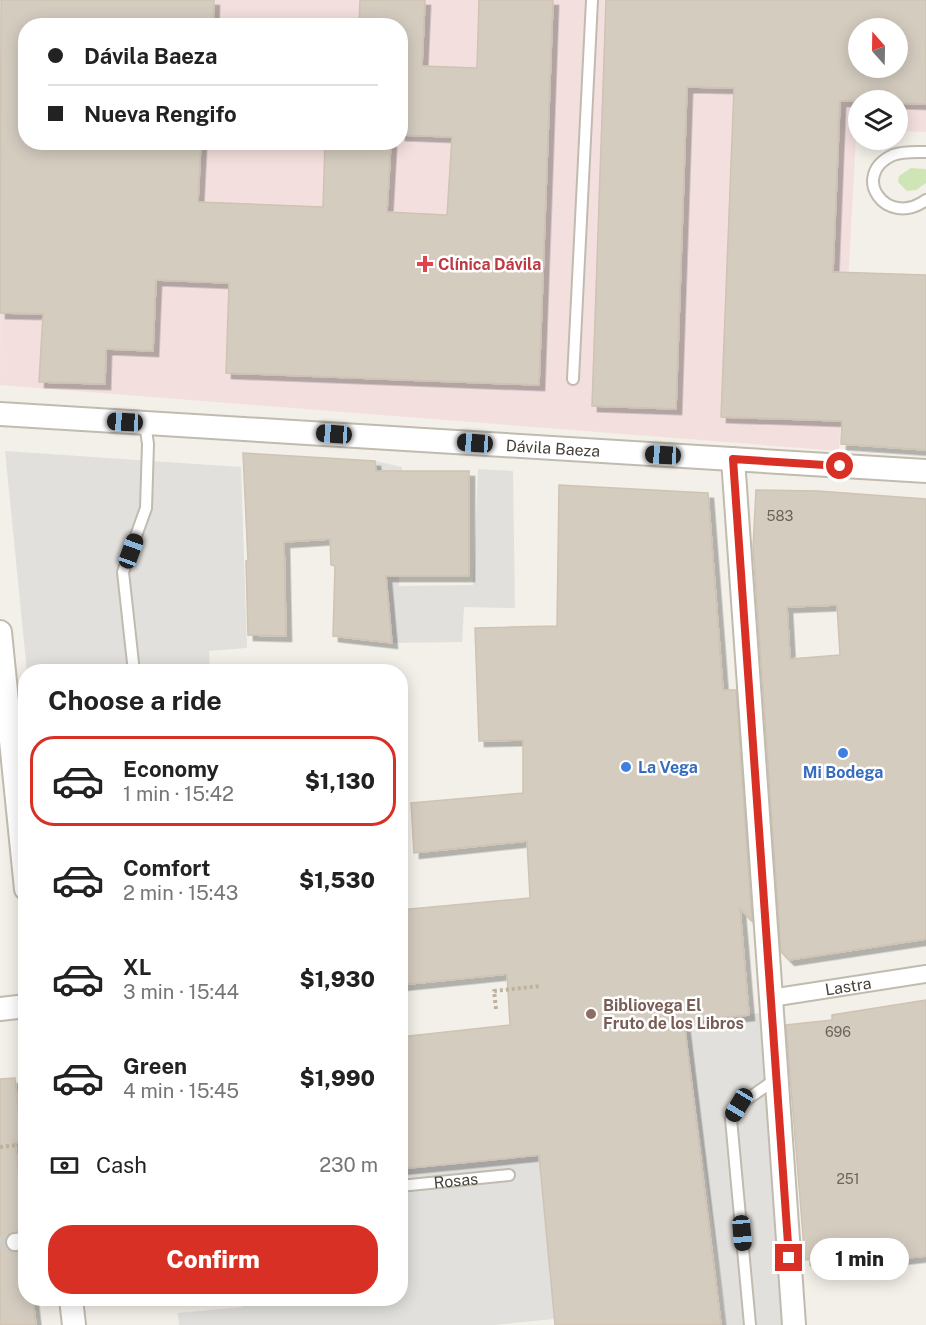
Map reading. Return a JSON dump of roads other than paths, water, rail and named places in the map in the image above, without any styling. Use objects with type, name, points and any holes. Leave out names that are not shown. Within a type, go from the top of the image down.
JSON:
[{"type":"street","name":"Dávila Baeza","points":[[0,414],[926,471]]},
{"type":"street","points":[[733,459],[794,1325]]},
{"type":"street","points":[[0,632],[18,810]]},
{"type":"street","name":"Lastra","points":[[771,998],[926,974]]},
{"type":"street","points":[[0,1009],[18,1007]]},
{"type":"street","points":[[72,1306],[74,1325]]},
{"type":"lane","points":[[573,379],[592,0]]},
{"type":"lane","points":[[926,152],[893,155],[879,165],[874,179],[874,192],[879,200],[891,206],[908,207],[926,200]]},
{"type":"lane","points":[[133,664],[123,572],[146,508],[148,444],[146,423]]},
{"type":"lane","points":[[750,1325],[731,1119],[739,1105],[776,1078]]},
{"type":"lane","name":"Rosas","points":[[408,1185],[509,1175]]},
{"type":"tunnel","points":[[0,1244],[15,1242]]},
{"type":"place","name":"Clínica Dávila","points":[[425,264]]},
{"type":"place","name":"Mi Bodega","points":[[843,753]]},
{"type":"place","name":"La Vega","points":[[626,767]]},
{"type":"place","name":"Bibliovega El Fruto de los Libros","points":[[591,1014]]}]
